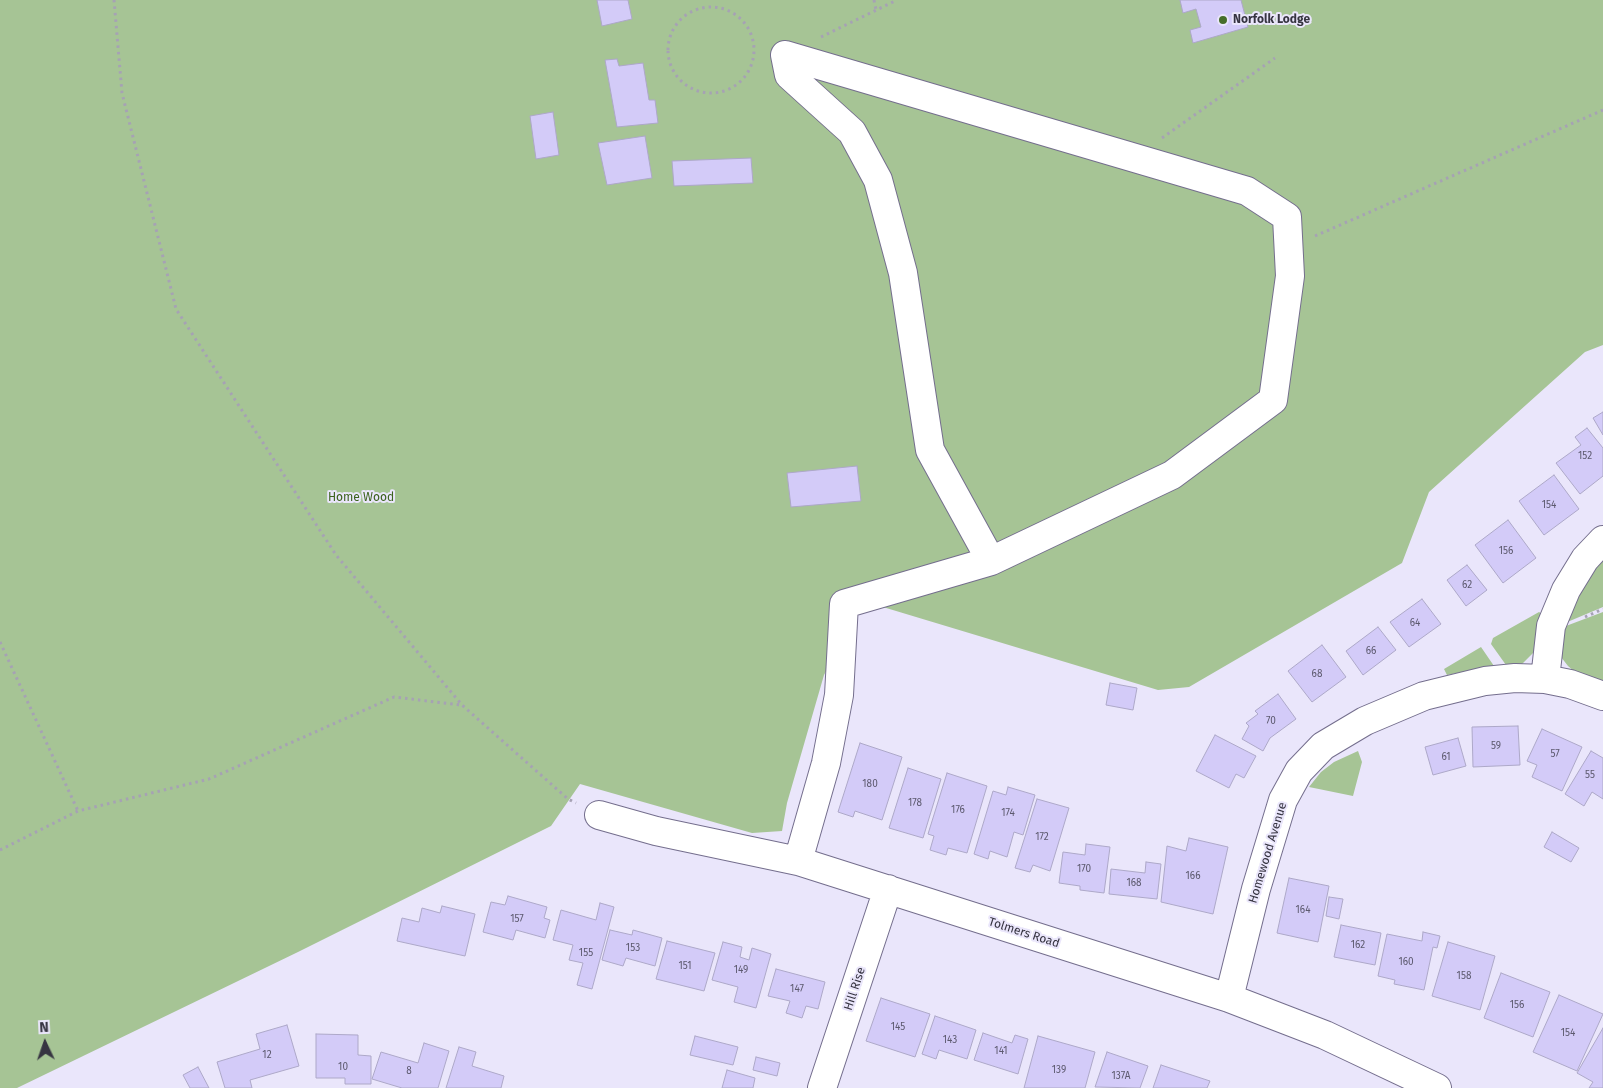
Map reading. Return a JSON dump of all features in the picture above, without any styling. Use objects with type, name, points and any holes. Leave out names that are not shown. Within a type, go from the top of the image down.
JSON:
[{"type":"street","points":[[798,860],[826,764],[839,695],[844,604],[991,561],[1172,475],[1273,400],[1290,276],[1287,217],[1247,191],[785,55],[789,75],[852,132],[878,180],[903,273],[930,450],[991,561]]},
{"type":"street","points":[[1545,679],[1551,626],[1566,590],[1585,559],[1603,540]]},
{"type":"street","name":"Homewood Avenue","points":[[1229,998],[1271,835],[1283,800],[1299,771],[1323,746],[1364,721],[1424,696],[1485,681],[1515,678],[1545,679],[1570,684],[1603,696]]},
{"type":"street","name":"Tolmers Road","points":[[599,815],[656,830],[798,860],[1229,998],[1326,1035],[1437,1088]]},
{"type":"street","name":"Hill Rise","points":[[822,1088],[888,889]]},
{"type":"path","points":[[114,0],[122,93],[176,309],[336,555],[462,705],[568,799],[599,815]]},
{"type":"path","points":[[874,0],[876,10]]},
{"type":"path","points":[[754,57],[785,55],[897,0]]},
{"type":"path","points":[[701,8],[721,8],[734,14],[744,22],[751,34],[754,57],[746,76],[734,86],[719,92],[704,92],[689,87],[672,69],[668,47],[672,32],[680,19],[701,8]]},
{"type":"path","points":[[1135,157],[1275,58]]},
{"type":"path","points":[[1289,247],[1603,110]]},
{"type":"path","points":[[0,642],[78,812]]},
{"type":"path","points":[[0,850],[78,812],[208,779],[394,697],[462,705]]},
{"type":"green space","name":"Home Wood","points":[[0,0],[1603,0],[1603,345],[1585,352],[1429,492],[1402,563],[1189,687],[1158,690],[863,601],[824,675],[787,803],[782,831],[752,833],[580,784],[551,826],[298,952],[17,1088],[0,1088]]},
{"type":"green space","points":[[1603,554],[1603,607],[1565,623],[1571,601]]},
{"type":"green space","points":[[1539,612],[1544,615],[1536,650],[1522,664],[1506,665],[1491,644],[1493,638]]},
{"type":"green space","points":[[1603,612],[1603,682],[1575,672],[1568,666],[1561,657],[1558,629]]},
{"type":"green space","points":[[1481,647],[1494,666],[1447,675],[1444,669]]},
{"type":"green space","points":[[1358,751],[1362,762],[1353,796],[1309,787],[1321,772],[1334,762]]},
{"type":"building","points":[[597,0],[628,0],[632,19],[602,26]]},
{"type":"building","name":"Norfolk Lodge","points":[[1180,0],[1241,0],[1248,27],[1193,43],[1190,30],[1201,27],[1196,9],[1183,13]]},
{"type":"building","points":[[617,59],[619,66],[643,63],[649,100],[655,100],[658,123],[617,127],[605,60]]},
{"type":"building","points":[[553,112],[559,155],[536,159],[530,116]]},
{"type":"building","points":[[645,136],[652,178],[607,185],[598,143]]},
{"type":"building","points":[[751,158],[753,183],[674,186],[672,161]]},
{"type":"building","points":[[1603,412],[1603,435],[1593,418]]},
{"type":"building","points":[[1587,428],[1603,448],[1603,476],[1580,494],[1556,463],[1581,445],[1575,437]]},
{"type":"building","points":[[857,466],[861,501],[791,507],[787,473]]},
{"type":"building","points":[[1554,475],[1579,509],[1544,535],[1519,501]]},
{"type":"building","points":[[1508,520],[1536,558],[1503,583],[1475,545]]},
{"type":"building","points":[[1467,565],[1487,590],[1466,606],[1447,580]]},
{"type":"building","points":[[1422,599],[1441,624],[1409,647],[1390,622]]},
{"type":"building","points":[[1378,627],[1396,650],[1363,675],[1346,651]]},
{"type":"building","points":[[1322,645],[1346,677],[1312,702],[1288,671]]},
{"type":"building","points":[[1110,683],[1137,688],[1133,710],[1106,705]]},
{"type":"building","points":[[1278,694],[1296,719],[1270,738],[1263,751],[1242,739],[1249,726],[1246,723],[1258,714],[1255,711]]},
{"type":"building","points":[[1518,726],[1520,765],[1473,767],[1472,727]]},
{"type":"building","points":[[1542,729],[1582,747],[1562,791],[1532,777],[1537,765],[1527,761]]},
{"type":"building","points":[[1215,735],[1256,756],[1244,778],[1236,774],[1229,788],[1196,771]]},
{"type":"building","points":[[1458,738],[1466,766],[1433,775],[1425,747]]},
{"type":"building","points":[[860,743],[902,757],[882,820],[855,811],[853,817],[838,812]]},
{"type":"building","points":[[1591,751],[1603,758],[1603,799],[1592,792],[1584,806],[1565,794]]},
{"type":"building","points":[[908,768],[941,779],[923,838],[889,828]]},
{"type":"building","points":[[947,773],[987,786],[967,853],[948,848],[946,855],[930,850],[934,836],[928,834]]},
{"type":"building","points":[[1008,787],[1035,795],[1023,835],[1014,832],[1007,857],[990,851],[988,859],[974,854],[993,791],[1006,795]]},
{"type":"building","points":[[1037,799],[1069,808],[1050,871],[1033,865],[1030,872],[1015,868]]},
{"type":"building","points":[[1552,832],[1579,848],[1571,862],[1544,847]]},
{"type":"building","points":[[1189,838],[1228,847],[1213,914],[1161,902],[1167,846],[1186,851]]},
{"type":"building","points":[[1086,844],[1110,847],[1104,893],[1080,890],[1080,886],[1059,883],[1063,852],[1085,855]]},
{"type":"building","points":[[1146,862],[1161,864],[1157,899],[1109,894],[1111,869],[1145,873]]},
{"type":"building","points":[[1289,878],[1329,886],[1318,942],[1277,933]]},
{"type":"building","points":[[508,896],[547,907],[544,918],[550,920],[545,938],[516,930],[513,940],[483,932],[491,902],[505,905]]},
{"type":"building","points":[[1329,897],[1343,899],[1339,919],[1326,916]]},
{"type":"building","points":[[600,903],[614,907],[592,989],[577,985],[583,963],[569,960],[573,945],[553,940],[561,910],[596,920]]},
{"type":"building","points":[[442,906],[475,914],[465,956],[397,941],[402,918],[419,922],[422,908],[440,913]]},
{"type":"building","points":[[1341,925],[1381,933],[1375,965],[1334,957]]},
{"type":"building","points":[[610,930],[632,935],[633,930],[662,938],[655,966],[626,958],[623,966],[602,960]]},
{"type":"building","points":[[1423,932],[1440,936],[1437,948],[1433,947],[1424,990],[1394,984],[1395,980],[1378,976],[1387,934],[1422,941]]},
{"type":"building","points":[[667,941],[715,953],[704,991],[656,979]]},
{"type":"building","points":[[723,942],[742,947],[740,957],[749,960],[752,948],[771,954],[756,1008],[734,1002],[738,987],[712,980]]},
{"type":"building","points":[[1448,942],[1495,956],[1480,1010],[1432,996]]},
{"type":"building","points":[[776,969],[825,982],[818,1009],[806,1006],[802,1018],[786,1013],[790,1001],[768,996]]},
{"type":"building","points":[[1501,973],[1550,992],[1533,1037],[1484,1018]]},
{"type":"building","points":[[1559,995],[1603,1014],[1577,1071],[1533,1052]]},
{"type":"building","points":[[881,998],[930,1014],[915,1057],[866,1041]]},
{"type":"building","points":[[935,1016],[976,1030],[967,1059],[939,1050],[936,1059],[922,1054]]},
{"type":"building","points":[[287,1025],[299,1066],[250,1080],[252,1088],[225,1088],[217,1062],[260,1049],[256,1034]]},
{"type":"building","points":[[1603,1028],[1603,1088],[1589,1088],[1593,1082],[1577,1073]]},
{"type":"building","points":[[983,1033],[1012,1043],[1015,1035],[1028,1039],[1018,1074],[974,1060]]},
{"type":"building","points":[[316,1034],[358,1035],[358,1055],[371,1056],[371,1084],[345,1084],[345,1078],[316,1078]]},
{"type":"building","points":[[695,1036],[738,1047],[733,1065],[690,1055]]},
{"type":"building","points":[[1038,1036],[1095,1052],[1085,1088],[1024,1088]]},
{"type":"building","points":[[424,1043],[449,1051],[438,1088],[402,1088],[372,1079],[381,1052],[418,1063]]},
{"type":"building","points":[[459,1047],[476,1052],[472,1066],[504,1076],[501,1088],[446,1088]]},
{"type":"building","points":[[1107,1052],[1148,1066],[1140,1088],[1095,1087]]},
{"type":"building","points":[[756,1057],[780,1063],[777,1076],[753,1070]]},
{"type":"building","points":[[1161,1065],[1210,1081],[1207,1088],[1153,1088]]},
{"type":"building","points":[[198,1067],[209,1088],[190,1088],[183,1075]]},
{"type":"building","points":[[727,1070],[755,1078],[753,1088],[722,1088]]},
{"type":"place","name":"Norfolk Lodge","points":[[1223,20]]}]
